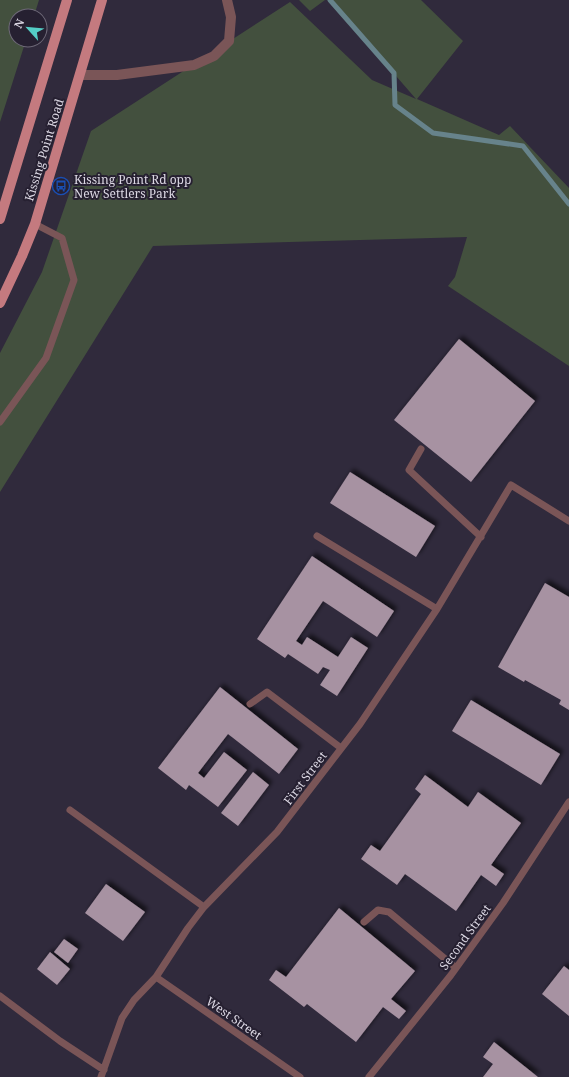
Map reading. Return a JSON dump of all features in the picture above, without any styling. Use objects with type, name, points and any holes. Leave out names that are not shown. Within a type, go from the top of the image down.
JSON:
[{"type":"main road","name":"Kissing Point Road","points":[[0,219],[67,0]]},
{"type":"main road","name":"Kissing Point Road","points":[[0,303],[35,224],[102,0]]},
{"type":"street","points":[[80,75],[117,75],[194,65],[214,56],[229,41],[231,18],[227,0]]},
{"type":"lane","points":[[0,422],[46,358],[74,280],[62,238],[35,224]]},
{"type":"lane","points":[[421,449],[409,470],[481,537]]},
{"type":"lane","name":"First Street","points":[[102,1074],[122,1018],[134,1000],[156,977],[188,928],[204,907],[278,832],[341,748],[397,670],[437,609],[511,485],[569,521]]},
{"type":"lane","points":[[317,536],[437,609]]},
{"type":"lane","points":[[250,704],[267,692],[341,748]]},
{"type":"lane","name":"Second Street","points":[[369,1077],[456,968],[503,903],[569,802]]},
{"type":"lane","points":[[70,810],[204,907]]},
{"type":"lane","points":[[364,922],[378,910],[389,912],[456,968]]},
{"type":"lane","name":"West Street","points":[[156,977],[300,1077]]},
{"type":"lane","points":[[0,996],[102,1074]]},
{"type":"green space","points":[[0,0],[39,0],[36,8],[8,8],[8,48],[23,48],[0,122]]},
{"type":"green space","points":[[299,0],[325,0],[310,11]]},
{"type":"green space","points":[[330,0],[421,0],[463,41],[417,99],[499,135],[510,126],[569,188],[569,366],[448,286],[455,277],[467,237],[153,246],[0,492],[0,353],[42,272],[91,131],[290,2],[372,80],[416,99]]},
{"type":"building","points":[[459,339],[535,401],[471,482],[394,420]]},
{"type":"building","points":[[350,472],[435,526],[416,557],[330,503]]},
{"type":"building","points":[[312,556],[394,611],[377,637],[323,601],[296,641],[302,645],[307,637],[338,657],[351,637],[368,648],[337,696],[320,685],[330,670],[323,667],[318,674],[288,654],[285,658],[257,639]]},
{"type":"building","points":[[545,583],[569,597],[569,710],[559,704],[561,700],[525,680],[524,682],[498,667]]},
{"type":"building","points":[[220,687],[298,749],[279,774],[228,734],[198,773],[204,778],[224,752],[247,770],[218,807],[189,785],[186,790],[158,768]]},
{"type":"building","points":[[471,700],[560,754],[541,785],[452,731]]},
{"type":"building","points":[[253,772],[269,785],[238,826],[221,813]]},
{"type":"building","points":[[425,775],[468,807],[478,792],[521,823],[491,865],[504,874],[496,886],[481,875],[456,911],[405,874],[397,885],[361,859],[371,845],[380,851],[421,794],[415,789]]},
{"type":"building","points":[[106,884],[145,912],[123,941],[85,913]]},
{"type":"building","points":[[339,908],[415,971],[391,999],[406,1011],[399,1019],[383,1007],[356,1042],[307,1004],[304,1007],[269,980],[276,970],[286,977]]},
{"type":"building","points":[[64,939],[78,949],[68,963],[54,952]]},
{"type":"building","points":[[50,952],[70,969],[57,985],[37,969]]},
{"type":"building","points":[[564,966],[569,970],[569,1016],[542,994]]},
{"type":"building","points":[[494,1042],[538,1077],[483,1077],[493,1064],[483,1057]]},
{"type":"waterway","points":[[330,0],[394,73],[395,105],[433,133],[523,146],[569,204]]},
{"type":"place","name":"Kissing Point Rd opp New Settlers Park","points":[[61,186]]}]
